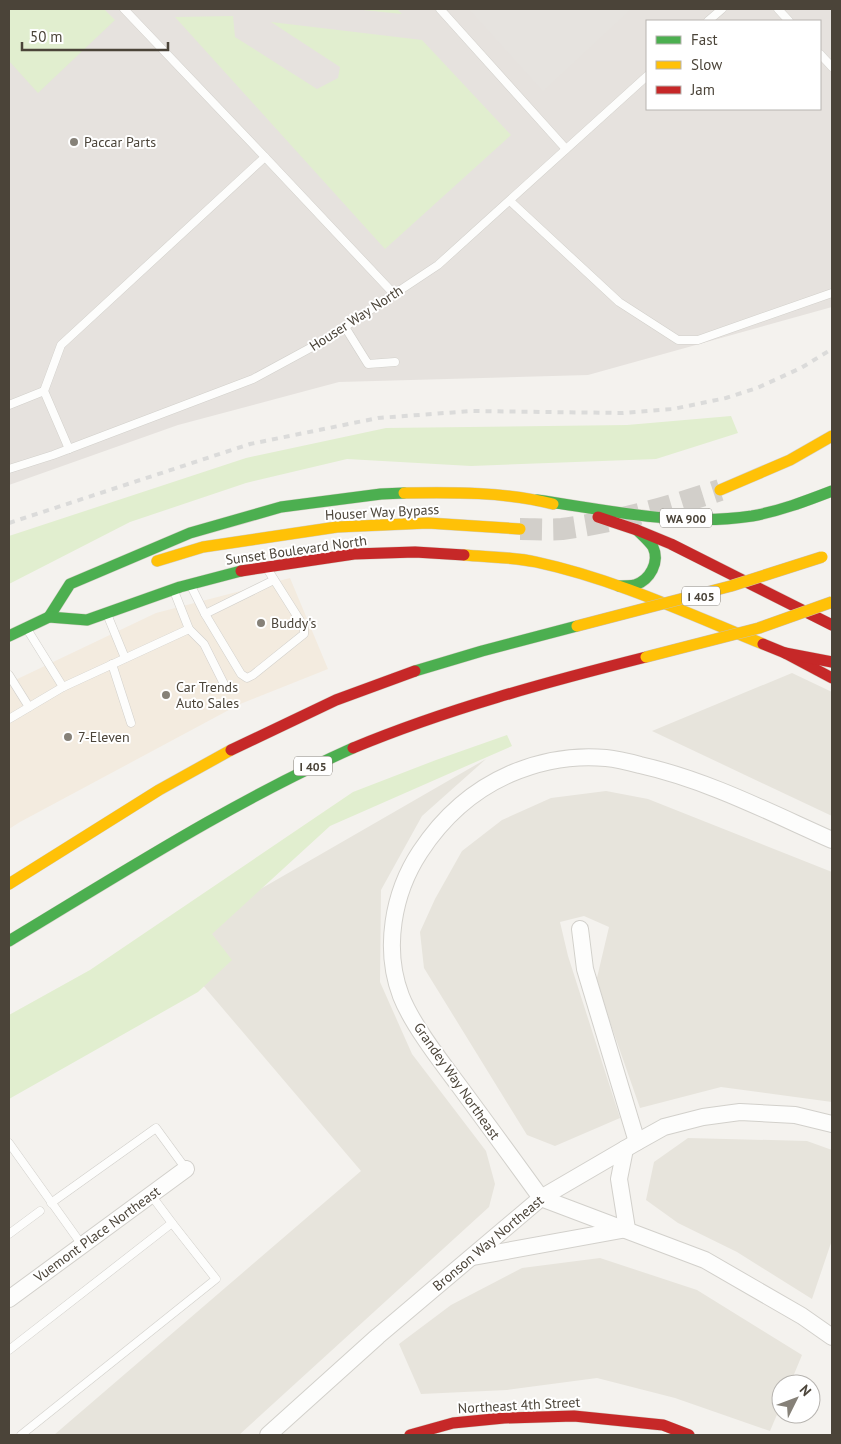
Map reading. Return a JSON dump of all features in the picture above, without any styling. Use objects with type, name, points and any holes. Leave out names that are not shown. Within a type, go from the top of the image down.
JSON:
[{"type":"main road","points":[[720,490],[790,460],[832,436]]},
{"type":"main road","name":"WA 900","points":[[70,584],[190,533],[281,507],[381,494],[447,492],[485,494],[670,518],[713,518],[743,517],[790,507],[832,491]]},
{"type":"main road","points":[[537,500],[579,511],[637,530],[671,544],[832,624]]},
{"type":"main road","name":"Houser Way Bypass","points":[[70,584],[149,564],[203,547],[247,542],[337,527],[383,524],[465,524],[520,529]]},
{"type":"main road","points":[[618,586],[635,585],[644,581],[654,567],[653,549],[647,539],[637,530]]},
{"type":"main road","name":"Houser Way Bypass","points":[[207,557],[247,542]]},
{"type":"main road","name":"Sunset Boulevard North","points":[[48,617],[87,620],[173,589],[245,570],[354,554],[415,552],[494,557],[535,562],[584,574],[618,586],[785,654],[832,678]]},
{"type":"main road","name":"I 405","points":[[9,884],[199,767],[252,739],[386,680],[490,647],[734,587],[827,555]]},
{"type":"main road","points":[[9,636],[48,617],[70,584]]},
{"type":"main road","points":[[87,620],[148,586]]},
{"type":"main road","name":"I 405","points":[[9,941],[263,790],[374,739],[445,713],[575,674],[750,630],[832,602]]},
{"type":"main road","points":[[785,654],[832,662]]},
{"type":"main road","name":"Northeast 4th Street","points":[[410,1435],[454,1423],[504,1418],[574,1416],[663,1425],[689,1435]]},
{"type":"street","name":"Grandey Way Northeast","points":[[541,1198],[440,1060],[401,996],[392,958],[391,934],[394,915],[414,862],[435,830],[460,804],[486,786],[524,768],[570,758],[607,758],[656,768],[699,781],[832,840]]},
{"type":"street","points":[[580,929],[584,969],[631,1145],[619,1179],[627,1229]]},
{"type":"street","name":"Bronson Way Northeast","points":[[268,1435],[378,1336],[541,1198],[631,1145],[664,1127],[702,1117],[740,1112],[796,1115],[832,1124]]},
{"type":"street","name":"Vuemont Place Northeast","points":[[9,1299],[186,1169]]},
{"type":"street","points":[[541,1198],[705,1260],[802,1316],[832,1337]]},
{"type":"street","points":[[471,1257],[627,1229]]},
{"type":"lane","points":[[124,9],[394,294]]},
{"type":"lane","points":[[440,9],[566,149]]},
{"type":"lane","points":[[709,20],[722,9]]},
{"type":"lane","points":[[778,9],[788,20]]},
{"type":"lane","points":[[821,55],[832,68]]},
{"type":"lane","name":"Houser Way North","points":[[9,469],[253,380],[325,340],[438,265],[646,77]]},
{"type":"lane","points":[[69,448],[44,392],[61,345],[265,157]]},
{"type":"lane","points":[[510,201],[619,302],[678,340],[698,340],[832,293]]},
{"type":"lane","points":[[345,327],[368,364],[395,362]]},
{"type":"lane","points":[[9,405],[44,392]]},
{"type":"lane","points":[[190,584],[205,614],[241,674],[247,678],[304,634],[304,627],[266,567]]},
{"type":"lane","points":[[205,614],[274,580]]},
{"type":"lane","points":[[173,589],[189,629],[204,644],[226,688]]},
{"type":"lane","points":[[107,613],[125,658]]},
{"type":"lane","points":[[27,628],[63,687]]},
{"type":"lane","points":[[9,719],[63,687],[189,629]]},
{"type":"lane","points":[[112,664],[131,723]]},
{"type":"lane","points":[[9,675],[29,707]]},
{"type":"lane","points":[[51,1203],[156,1128],[186,1169]]},
{"type":"lane","points":[[9,1143],[82,1245]]},
{"type":"lane","points":[[21,1435],[216,1279],[151,1195]]},
{"type":"lane","points":[[9,1234],[40,1211]]},
{"type":"lane","points":[[9,1350],[172,1223]]},
{"type":"shaded area","points":[[9,9],[832,9],[832,307],[588,375],[339,382],[178,425],[9,485]]},
{"type":"shaded area","points":[[469,9],[631,9],[543,91]]},
{"type":"shaded area","points":[[290,578],[328,669],[240,704],[9,829],[9,683],[156,613]]},
{"type":"shaded area","points":[[792,673],[832,692],[832,816],[652,731]]},
{"type":"shaded area","points":[[486,759],[422,816],[381,890],[380,982],[412,1054],[486,1151],[495,1184],[489,1207],[239,1435],[54,1435],[361,1171],[167,943]]},
{"type":"shaded area","points":[[606,791],[648,799],[832,872],[832,1102],[721,1087],[640,1108],[596,982],[609,927],[584,916],[560,922],[568,956],[620,1118],[555,1146],[527,1135],[424,968],[420,932],[435,899],[462,851],[502,820],[551,798]]},
{"type":"shaded area","points":[[688,1138],[807,1141],[832,1150],[832,1240],[812,1299],[737,1252],[678,1223],[646,1200],[654,1162]]},
{"type":"shaded area","points":[[600,1258],[697,1290],[802,1355],[794,1374],[771,1374],[771,1424],[773,1424],[770,1431],[675,1398],[597,1378],[507,1390],[421,1394],[399,1344],[451,1305],[522,1268]]},
{"type":"green space","points":[[9,9],[104,9],[115,20],[38,93],[9,61]]},
{"type":"green space","points":[[353,9],[397,9],[402,14]]},
{"type":"green space","points":[[233,16],[235,37],[317,89],[338,78],[340,67],[271,22],[422,40],[511,135],[385,249],[175,17]]},
{"type":"green space","points":[[731,416],[738,433],[656,459],[471,466],[347,459],[246,483],[130,522],[9,584],[9,536],[246,458],[386,428],[627,425]]},
{"type":"green space","points":[[507,735],[512,746],[330,826],[212,934],[232,960],[198,992],[9,1099],[9,1015],[90,970],[353,792]]},
{"type":"tunnel","points":[[520,529],[562,529],[602,522],[662,508],[720,490]]},
{"type":"railway","points":[[9,523],[250,444],[378,418],[472,411],[622,413],[673,409],[726,398],[757,388],[801,368],[832,349]]},
{"type":"traffic: fast","points":[[537,500],[644,516],[698,520],[752,516],[803,502],[832,491]]},
{"type":"traffic: fast","points":[[49,617],[70,584],[190,533],[281,507],[381,494],[404,493]]},
{"type":"traffic: fast","points":[[619,586],[640,583],[649,575],[654,564],[655,553],[653,547],[637,530]]},
{"type":"traffic: fast","points":[[9,636],[49,617],[87,620],[180,587],[241,571]]},
{"type":"traffic: fast","points":[[415,671],[577,626]]},
{"type":"traffic: fast","points":[[9,941],[178,839],[264,791],[353,748]]},
{"type":"traffic: slow","points":[[720,490],[790,460],[832,436]]},
{"type":"traffic: slow","points":[[404,493],[498,495],[553,504]]},
{"type":"traffic: slow","points":[[157,561],[203,547],[337,527],[428,523],[520,529]]},
{"type":"traffic: slow","points":[[464,555],[527,560],[565,569],[651,598],[763,644]]},
{"type":"traffic: slow","points":[[577,626],[731,586],[822,557]]},
{"type":"traffic: slow","points":[[646,657],[759,628],[832,602]]},
{"type":"traffic: slow","points":[[9,884],[159,790],[231,750]]},
{"type":"traffic: jam","points":[[598,517],[671,544],[832,625]]},
{"type":"traffic: jam","points":[[241,571],[354,554],[415,552],[464,555]]},
{"type":"traffic: jam","points":[[763,644],[785,653],[832,678]]},
{"type":"traffic: jam","points":[[785,653],[832,662]]},
{"type":"traffic: jam","points":[[353,748],[425,721],[498,697],[646,657]]},
{"type":"traffic: jam","points":[[231,750],[336,700],[415,671]]},
{"type":"traffic: jam","points":[[410,1435],[453,1423],[504,1418],[574,1416],[663,1425],[689,1435]]},
{"type":"place","name":"Paccar Parts","points":[[74,142]]},
{"type":"place","name":"Buddy's","points":[[261,623]]},
{"type":"place","name":"Car Trends Auto Sales","points":[[166,695]]},
{"type":"place","name":"7-Eleven","points":[[68,737]]}]
